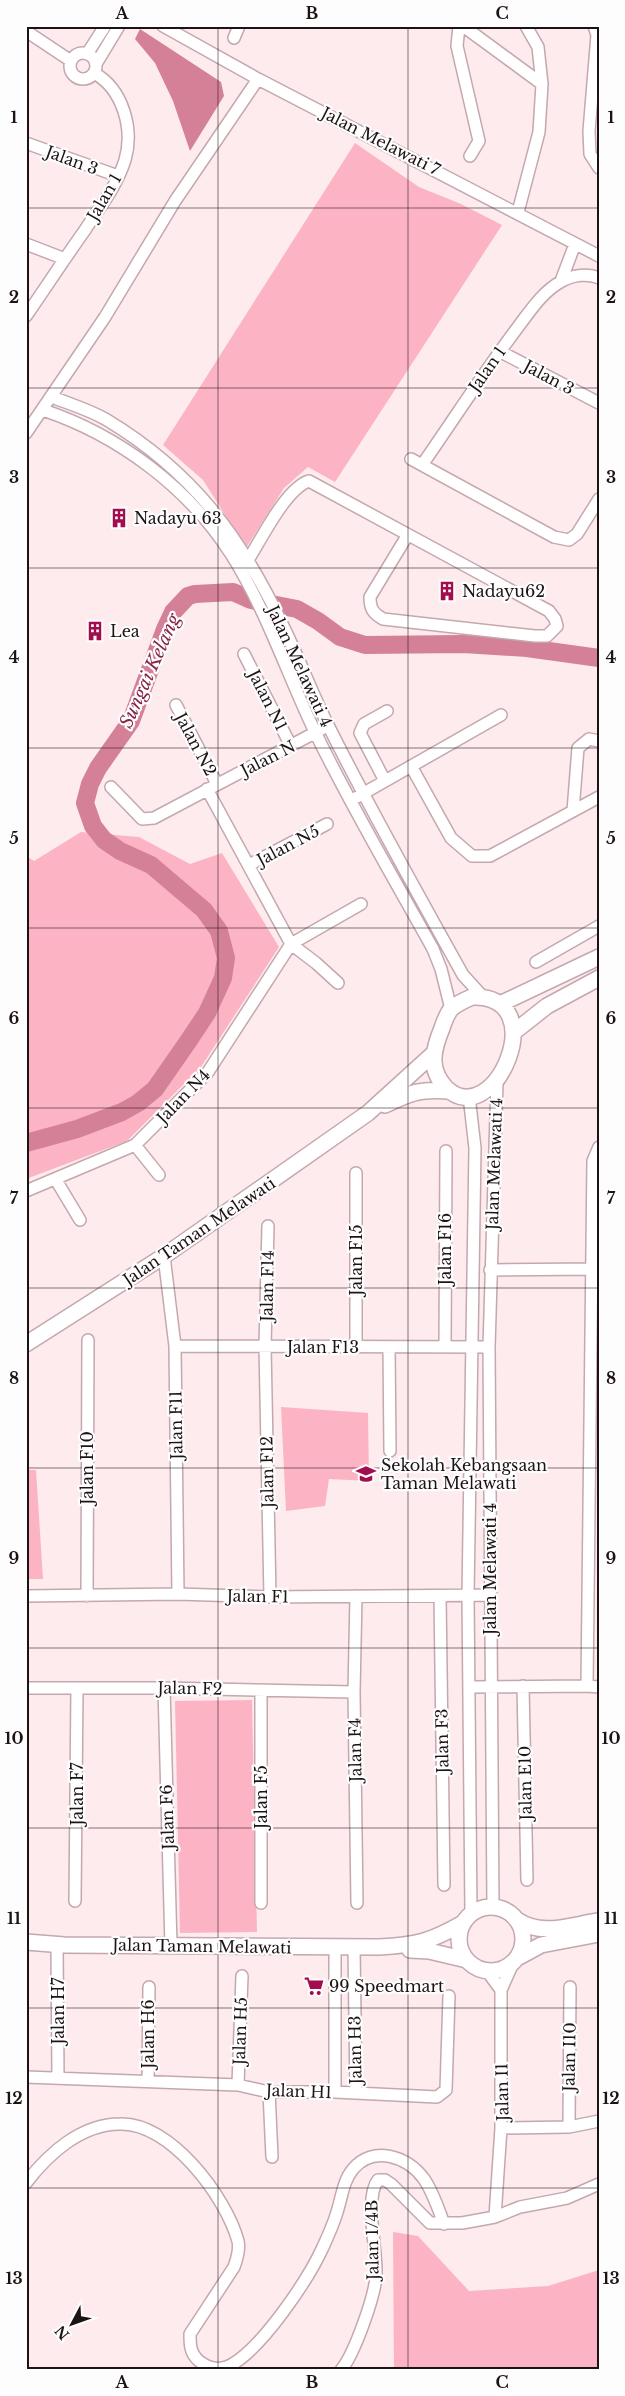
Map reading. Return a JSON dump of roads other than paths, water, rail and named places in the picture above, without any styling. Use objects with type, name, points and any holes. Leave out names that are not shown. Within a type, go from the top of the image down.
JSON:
[{"type":"main road","points":[[500,1004],[599,957]]},
{"type":"main road","points":[[514,1032],[548,1006],[599,978]]},
{"type":"main road","points":[[472,997],[483,997],[500,1004],[512,1022],[514,1032],[512,1042],[497,1082],[487,1090],[469,1096],[462,1096],[450,1091],[436,1076],[433,1054],[451,1009],[472,997]]},
{"type":"main road","name":"Jalan Taman Melawati","points":[[26,1344],[164,1256],[368,1113],[433,1054]]},
{"type":"main road","name":"Jalan Taman Melawati","points":[[368,1113],[412,1092],[424,1090],[450,1091]]},
{"type":"main road","points":[[599,1921],[540,1930],[527,1927],[506,1911],[493,1907],[482,1908],[467,1918],[459,1941],[467,1960],[476,1967],[487,1971],[506,1967],[541,1945],[599,1934]]},
{"type":"main road","name":"Jalan Taman Melawati","points":[[26,1942],[171,1946],[379,1947],[413,1945],[440,1936],[467,1918]]},
{"type":"main road","points":[[515,1960],[523,1946],[522,1932],[517,1920]]},
{"type":"main road","name":"Jalan Taman Melawati","points":[[379,1947],[429,1951],[467,1960]]},
{"type":"street","points":[[87,54],[105,26]]},
{"type":"street","points":[[87,54],[76,55],[71,61],[70,68],[77,77],[88,78],[119,26]]},
{"type":"street","name":"Jalan Melawati 7","points":[[163,26],[177,30],[258,78],[518,212],[599,256]]},
{"type":"street","points":[[234,38],[239,26]]},
{"type":"street","points":[[470,156],[479,141],[456,46],[461,26],[542,84]]},
{"type":"street","points":[[518,212],[539,132],[542,84],[538,47],[526,26]]},
{"type":"street","points":[[594,26],[597,36],[589,132],[590,154],[599,168]]},
{"type":"street","points":[[26,31],[71,61]]},
{"type":"street","points":[[87,54],[95,68]]},
{"type":"street","name":"Jalan 1","points":[[26,316],[101,206],[124,161],[128,143],[126,117],[116,93],[95,68]]},
{"type":"street","points":[[26,433],[105,317],[180,193],[258,78]]},
{"type":"street","name":"Jalan 3","points":[[26,143],[118,176]]},
{"type":"street","points":[[26,244],[65,259]]},
{"type":"street","points":[[561,281],[575,244]]},
{"type":"street","points":[[561,281],[579,275],[593,275],[599,278]]},
{"type":"street","name":"Jalan 1","points":[[422,465],[500,351],[538,301],[561,281]]},
{"type":"street","name":"Jalan 3","points":[[500,351],[599,404]]},
{"type":"street","name":"Jalan Melawati 4","points":[[52,396],[106,420],[151,450],[178,472],[219,516],[248,560],[283,625],[328,725],[362,794],[463,975],[483,997]]},
{"type":"street","name":"Jalan Melawati 4","points":[[43,410],[72,420],[121,447],[144,463],[187,498],[209,523],[232,556],[269,629],[316,733],[442,969],[451,1009]]},
{"type":"street","points":[[411,459],[554,538],[568,540],[577,534],[599,499]]},
{"type":"street","points":[[248,560],[281,508],[298,487],[309,481],[407,536],[549,611],[555,619],[557,626],[547,636],[535,636],[383,619],[374,614],[370,606],[370,597],[407,536]]},
{"type":"street","name":"Jalan N1","points":[[244,654],[291,746]]},
{"type":"street","name":"Jalan N2","points":[[176,705],[212,786]]},
{"type":"street","points":[[385,781],[360,733],[364,724],[387,711]]},
{"type":"street","points":[[352,800],[501,715]]},
{"type":"street","name":"Jalan N","points":[[111,787],[142,819],[154,818],[328,725]]},
{"type":"street","points":[[573,811],[578,748],[589,739],[599,741]]},
{"type":"street","points":[[411,766],[451,838],[472,856],[490,856],[599,797]]},
{"type":"street","points":[[212,786],[249,865],[291,944],[316,963],[338,984]]},
{"type":"street","name":"Jalan N5","points":[[249,865],[326,824]]},
{"type":"street","points":[[291,944],[362,904]]},
{"type":"street","points":[[536,962],[599,926]]},
{"type":"street","name":"Jalan N4","points":[[26,1191],[56,1180],[135,1145],[208,1072],[291,944]]},
{"type":"street","name":"Jalan Melawati 4","points":[[493,1907],[490,1595],[490,1270],[497,1082]]},
{"type":"street","name":"Jalan Melawati 4","points":[[467,1918],[468,1596],[475,1148],[469,1096]]},
{"type":"street","points":[[135,1145],[158,1175]]},
{"type":"street","points":[[469,1687],[593,1687],[593,1161],[599,1146]]},
{"type":"street","name":"Jalan F16","points":[[445,1347],[446,1151]]},
{"type":"street","name":"Jalan F15","points":[[356,1173],[356,1347]]},
{"type":"street","points":[[56,1180],[80,1220]]},
{"type":"street","name":"Jalan F14","points":[[265,1346],[268,1226]]},
{"type":"street","name":"Jalan F11","points":[[164,1256],[175,1346],[178,1594]]},
{"type":"street","points":[[490,1270],[592,1269]]},
{"type":"street","name":"Jalan F10","points":[[87,1596],[88,1340]]},
{"type":"street","name":"Jalan F13","points":[[175,1346],[490,1347]]},
{"type":"street","name":"Jalan F12","points":[[265,1346],[270,1597]]},
{"type":"street","points":[[389,1347],[390,1451]]},
{"type":"street","name":"Jalan F1","points":[[26,1596],[178,1594],[270,1597],[490,1595]]},
{"type":"street","name":"Jalan F4","points":[[356,1596],[354,1692],[357,1903]]},
{"type":"street","name":"Jalan F3","points":[[440,1596],[444,1885]]},
{"type":"street","name":"Jalan E10","points":[[523,1686],[527,1880]]},
{"type":"street","name":"Jalan F2","points":[[26,1688],[164,1688],[354,1692]]},
{"type":"street","name":"Jalan F7","points":[[76,1901],[77,1688]]},
{"type":"street","name":"Jalan F6","points":[[164,1688],[171,1946]]},
{"type":"street","name":"Jalan F5","points":[[261,1690],[261,1903]]},
{"type":"street","name":"Jalan H7","points":[[57,1944],[58,2078]]},
{"type":"street","name":"Jalan H3","points":[[335,1948],[335,2092]]},
{"type":"street","name":"Jalan H3","points":[[354,1948],[356,2093]]},
{"type":"street","name":"Jalan I1","points":[[515,1960],[501,1990],[501,2128],[569,2127],[599,2121]]},
{"type":"street","points":[[487,1971],[501,1990]]},
{"type":"street","name":"Jalan H5","points":[[238,2085],[242,1976]]},
{"type":"street","name":"Jalan I10","points":[[569,2127],[570,1986]]},
{"type":"street","name":"Jalan H6","points":[[148,1987],[148,2081]]},
{"type":"street","name":"Jalan H1","points":[[26,2077],[238,2085],[268,2092],[335,2092],[437,2097],[446,2090],[449,1996]]},
{"type":"street","points":[[268,2092],[272,2157]]},
{"type":"street","points":[[26,2183],[53,2154],[72,2138],[94,2129],[120,2124],[140,2128],[163,2137],[208,2184],[222,2205],[238,2242],[238,2256],[234,2267],[190,2334],[190,2346],[194,2356],[205,2366],[219,2369],[230,2366],[244,2356],[300,2290],[323,2247],[337,2213],[344,2184],[352,2170],[360,2162],[372,2155],[390,2155],[408,2164],[423,2178],[434,2197],[444,2224]]},
{"type":"street","points":[[495,2217],[501,2128]]},
{"type":"street","name":"Jalan 1/4B","points":[[341,2370],[348,2361],[356,2341],[376,2275],[372,2194],[378,2180],[385,2180],[398,2190],[430,2223],[444,2224],[495,2217],[520,2207],[567,2198],[599,2184]]},
{"type":"waterway","name":"Sungai Kelang","points":[[26,1143],[77,1129],[122,1112],[138,1103],[155,1089],[207,1013],[223,978],[226,958],[219,931],[204,910],[151,865],[120,851],[104,840],[93,826],[85,803],[90,784],[98,768],[131,721],[173,612],[188,596],[233,592],[251,600],[297,609],[340,637],[365,645],[463,644],[527,648],[599,658]]},
{"type":"place","name":"Nadayu 63","points":[[119,518]]},
{"type":"place","name":"Nadayu62","points":[[447,591]]},
{"type":"place","name":"Lea","points":[[95,631]]},
{"type":"place","name":"Sekolah Kebangsaan Taman Melawati","points":[[366,1474]]},
{"type":"place","name":"99 Speedmart","points":[[314,1986]]}]
